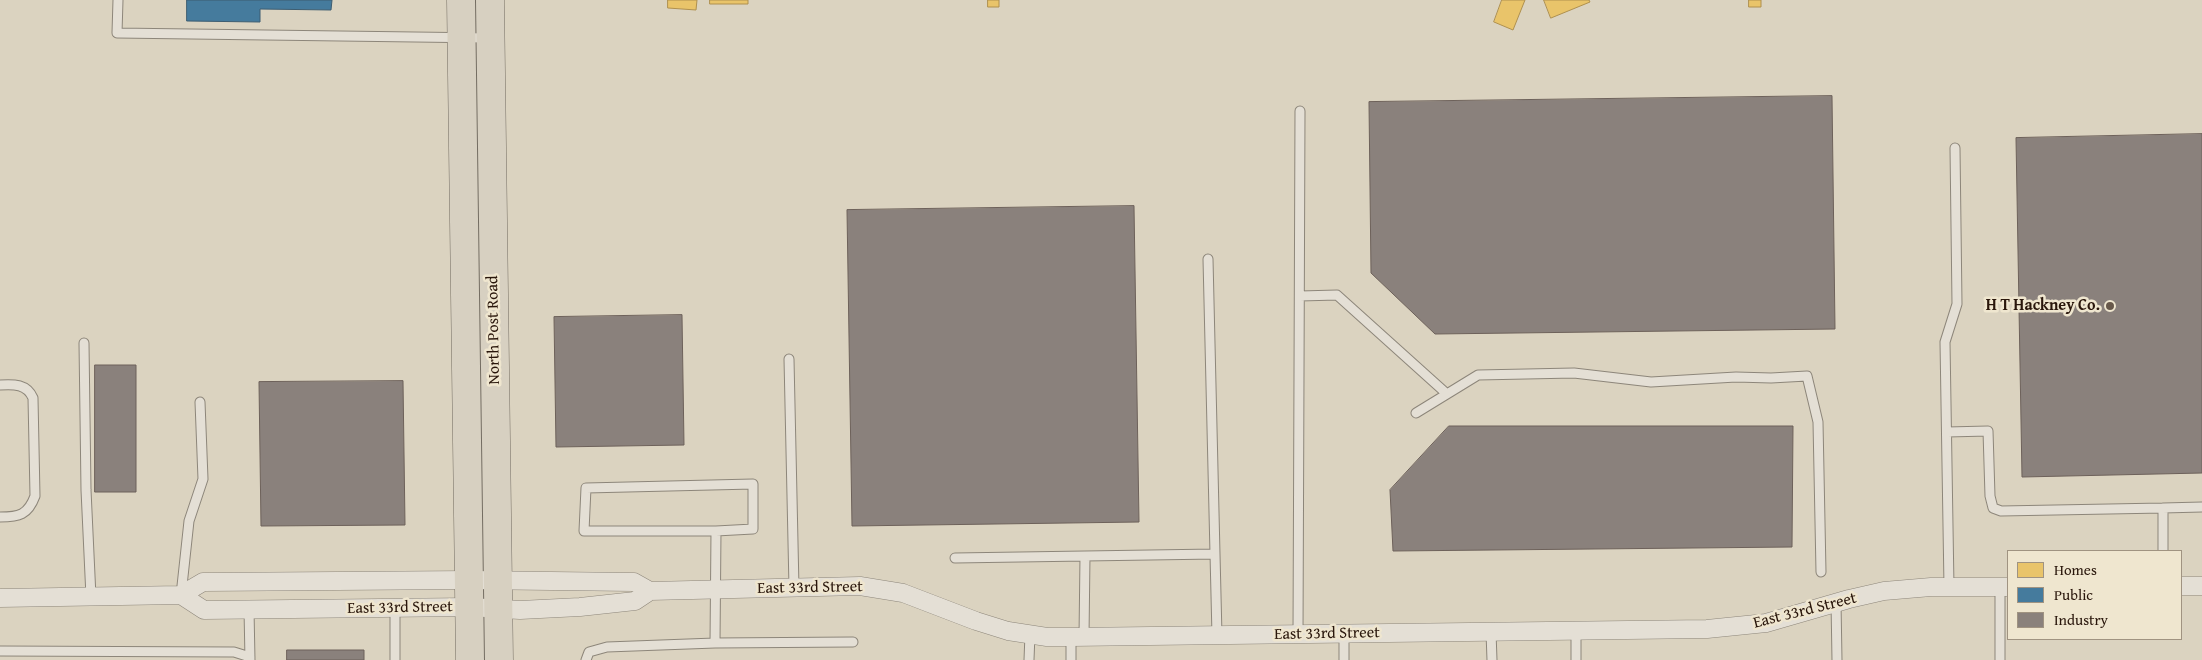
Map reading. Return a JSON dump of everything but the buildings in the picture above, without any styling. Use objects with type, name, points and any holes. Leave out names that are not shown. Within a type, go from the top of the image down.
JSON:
[{"type":"main road","name":"North Post Road","points":[[461,0],[470,660]]},
{"type":"main road","name":"North Post Road","points":[[490,0],[499,660]]},
{"type":"street","name":"East 33rd Street","points":[[0,598],[181,595],[203,582],[469,580],[634,582],[650,591],[860,586],[903,593],[1008,631],[1077,637],[1707,629],[1737,627],[1795,616],[1836,602],[1884,591],[1949,587],[2004,587]]},
{"type":"street","points":[[2182,586],[2202,586]]},
{"type":"street","name":"East 33rd Street","points":[[181,595],[204,610],[469,607],[498,609],[580,607],[635,601],[650,591]]},
{"type":"lane","points":[[118,0],[117,33],[490,38]]},
{"type":"lane","points":[[1298,635],[1300,111]]},
{"type":"lane","points":[[1949,587],[1946,342],[1957,304],[1956,148]]},
{"type":"lane","points":[[1208,259],[1217,636]]},
{"type":"lane","points":[[1300,296],[1337,295],[1447,394]]},
{"type":"lane","points":[[84,344],[86,490],[91,597]]},
{"type":"lane","points":[[789,359],[794,588]]},
{"type":"lane","points":[[1416,413],[1478,375],[1574,373],[1651,382],[1807,376],[1818,422],[1821,572]]},
{"type":"lane","points":[[0,384],[21,386],[30,390],[33,398],[35,496],[31,507],[25,512],[13,517],[0,517]]},
{"type":"lane","points":[[181,595],[189,521],[203,479],[200,402]]},
{"type":"lane","points":[[1947,432],[1988,431],[1990,496],[1994,508],[2001,511],[2202,507]]},
{"type":"lane","points":[[753,484],[753,529],[716,531],[584,531],[586,488],[753,484]]},
{"type":"lane","points":[[2162,550],[2163,508]]},
{"type":"lane","points":[[715,643],[716,531]]},
{"type":"lane","points":[[954,558],[1215,554]]},
{"type":"lane","points":[[1071,660],[1077,637],[1086,556]]},
{"type":"lane","points":[[2000,660],[2004,587]]},
{"type":"lane","points":[[1836,602],[1837,660]]},
{"type":"lane","points":[[395,608],[395,660]]},
{"type":"lane","points":[[0,651],[234,652],[250,659],[249,609]]},
{"type":"lane","points":[[1576,630],[1576,660]]},
{"type":"lane","points":[[1491,632],[1492,660]]},
{"type":"lane","points":[[1029,660],[1030,634]]},
{"type":"lane","points":[[1344,634],[1344,660]]},
{"type":"lane","points":[[586,660],[589,652],[607,647],[715,643],[853,642]]},
{"type":"place","name":"H T Hackney Co.","points":[[2110,306]]}]
